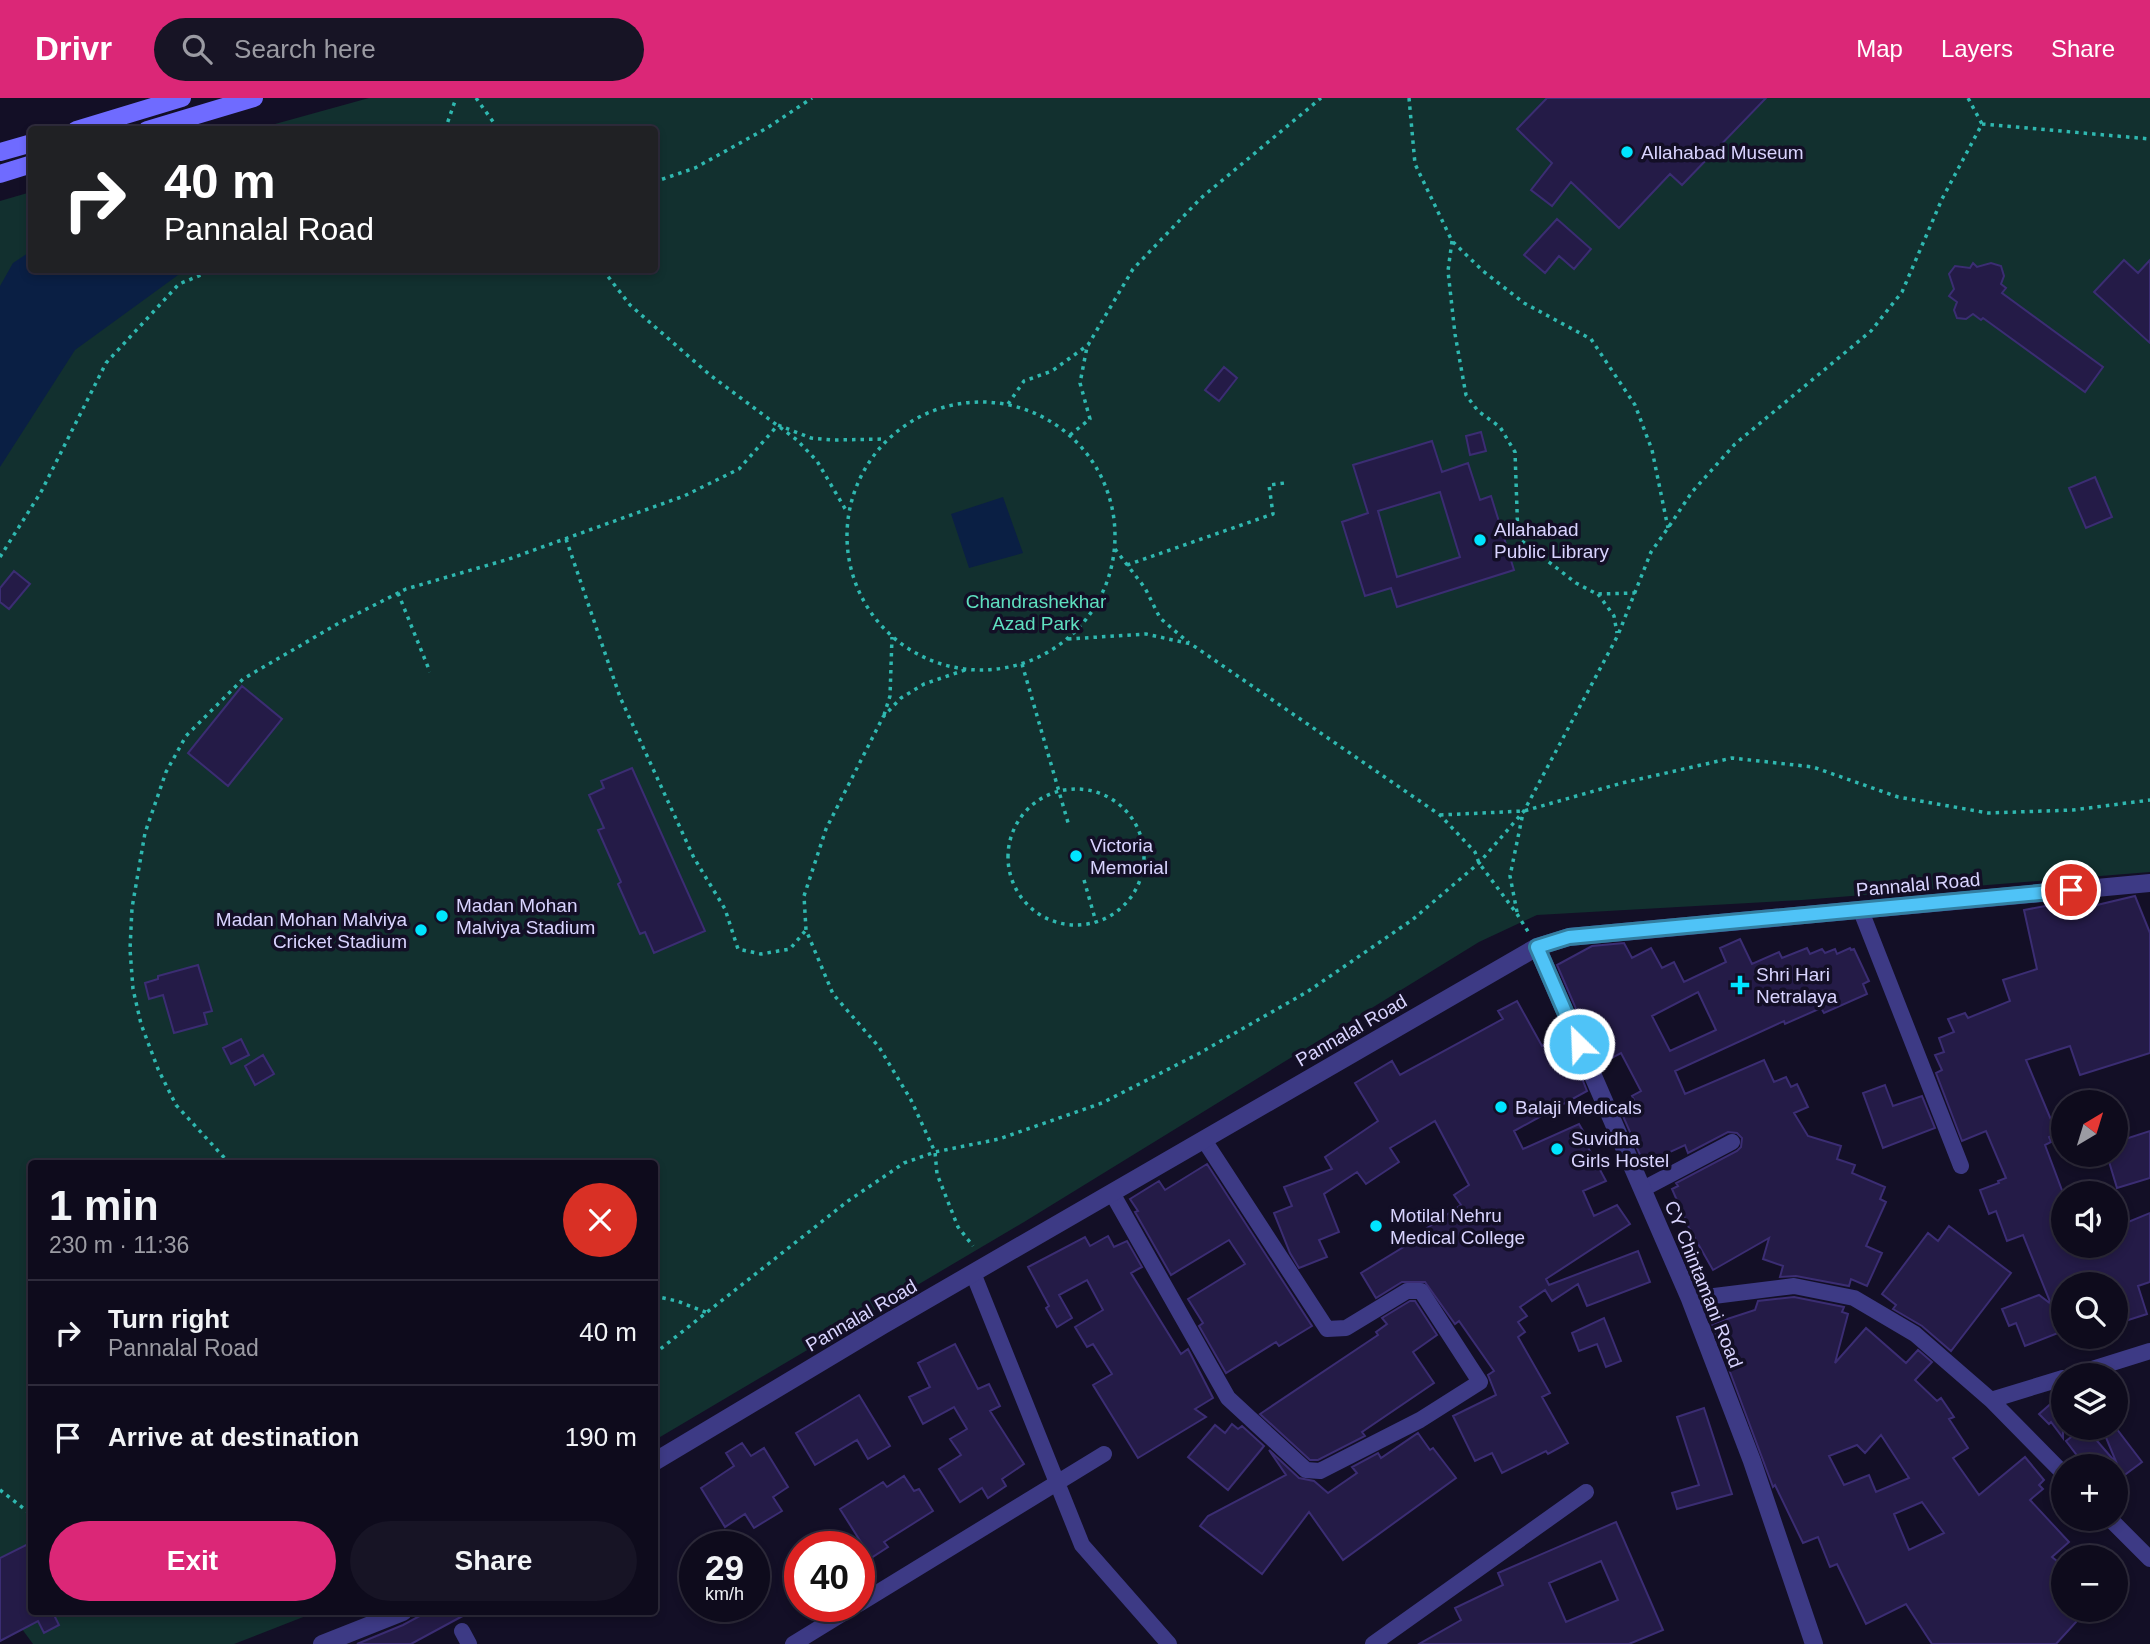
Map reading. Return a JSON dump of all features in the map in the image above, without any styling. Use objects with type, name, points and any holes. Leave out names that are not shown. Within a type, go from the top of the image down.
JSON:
[{"type":"main road","points":[[89,126],[182,98]]},
{"type":"main road","points":[[160,126],[254,98]]},
{"type":"main road","points":[[0,152],[28,143]]},
{"type":"main road","points":[[0,174],[28,165]]},
{"type":"street","name":"Pannalal Road","points":[[658,1460],[973,1273],[1537,947],[1569,937],[2150,883]]},
{"type":"street","points":[[1861,911],[1961,1166]]},
{"type":"street","name":"CY Chintamani Road","points":[[1537,947],[1690,1300],[1752,1461],[1814,1644]]},
{"type":"street","points":[[1112,1193],[1228,1398],[1306,1470],[1320,1471],[1420,1420],[1480,1382],[1421,1291],[1407,1291],[1346,1328],[1327,1329],[1204,1140]]},
{"type":"street","points":[[1643,1189],[1732,1142]]},
{"type":"street","points":[[973,1273],[1082,1545],[1169,1644]]},
{"type":"street","points":[[1690,1300],[1794,1286],[1854,1298],[1916,1334],[1991,1400],[2051,1461]]},
{"type":"street","points":[[2110,1363],[2150,1350]]},
{"type":"street","points":[[1991,1400],[2051,1382]]},
{"type":"street","points":[[875,1594],[1104,1454]]},
{"type":"street","points":[[1373,1644],[1586,1492]]},
{"type":"street","points":[[2122,1531],[2150,1559]]},
{"type":"street","points":[[322,1644],[395,1615]]},
{"type":"street","points":[[793,1644],[829,1622]]},
{"type":"path","points":[[446,126],[456,98]]},
{"type":"path","points":[[476,98],[496,126]]},
{"type":"path","points":[[658,181],[695,168],[767,128],[812,98]]},
{"type":"path","points":[[1070,435],[1090,419],[1080,383],[1088,345],[1133,269],[1201,198],[1321,98]]},
{"type":"path","points":[[1409,98],[1415,164],[1452,241],[1483,271],[1524,303],[1591,339],[1635,405],[1652,450],[1668,528]]},
{"type":"path","points":[[1968,98],[1982,124]]},
{"type":"path","points":[[1982,124],[2150,139]]},
{"type":"path","points":[[658,1351],[848,1201],[904,1163],[935,1152],[999,1139],[1102,1103],[1198,1054],[1307,992],[1412,920],[1479,863],[1524,811],[1618,635],[1651,552],[1692,492],[1735,444],[1871,331],[1902,292],[1942,199],[1982,124]]},
{"type":"path","points":[[1452,241],[1448,271],[1455,334],[1466,395],[1478,411],[1500,427],[1514,452],[1518,537],[1576,583],[1597,594],[1614,616],[1618,635]]},
{"type":"path","points":[[0,557],[41,492],[106,363],[179,284],[206,273]]},
{"type":"path","points":[[605,273],[630,305],[710,375],[797,440],[817,461],[848,513]]},
{"type":"path","points":[[1007,404],[1024,381],[1052,372],[1088,345]]},
{"type":"path","points":[[963,402],[1007,404],[1041,415],[1070,435],[1097,468],[1112,508],[1115,550],[1107,583],[1091,613],[1068,639],[1023,664],[995,669],[967,669],[927,659],[892,636],[863,601],[848,558],[848,513],[861,473],[885,439],[921,414],[963,402]]},
{"type":"path","points":[[778,425],[811,438],[885,439]]},
{"type":"path","points":[[226,1160],[176,1105],[158,1069],[141,1024],[133,989],[130,949],[132,908],[145,833],[166,772],[186,736],[243,679],[339,622],[398,593],[566,539],[684,496],[738,469],[778,425]]},
{"type":"path","points":[[1127,565],[1273,514],[1269,485],[1285,483]]},
{"type":"path","points":[[566,539],[620,697],[694,858],[725,909],[738,949],[761,954],[790,949],[806,930]]},
{"type":"path","points":[[1115,550],[1144,588],[1160,618],[1191,644],[1440,815],[1475,852],[1479,863],[1517,914],[1537,947]]},
{"type":"path","points":[[398,593],[430,672]]},
{"type":"path","points":[[1597,594],[1635,593]]},
{"type":"path","points":[[1068,639],[1146,634],[1191,644]]},
{"type":"path","points":[[892,636],[890,696],[883,717],[826,829],[804,896],[806,930],[833,994],[879,1047],[911,1100],[935,1152],[937,1174],[958,1227],[973,1246]]},
{"type":"path","points":[[1023,664],[1069,826]]},
{"type":"path","points":[[883,717],[901,698],[925,684],[967,669]]},
{"type":"path","points":[[1440,815],[1524,811],[1622,783],[1732,758],[1813,767],[1898,797],[1988,813],[2073,810],[2150,800]]},
{"type":"path","points":[[1080,788],[1102,793],[1120,804],[1135,821],[1143,841],[1145,863],[1140,884],[1128,902],[1112,916],[1096,922],[1090,925],[1066,925],[1044,918],[1025,903],[1013,883],[1007,861],[1010,837],[1021,816],[1037,800],[1059,790],[1080,788]]},
{"type":"path","points":[[1517,914],[1510,876],[1524,811]]},
{"type":"path","points":[[1084,880],[1096,922]]},
{"type":"path","points":[[658,1297],[708,1313]]},
{"type":"path","points":[[0,1490],[28,1511]]},
{"type":"green space","name":"Chandrashekhar Azad Park","points":[[369,98],[2150,98],[2150,872],[1802,900],[1537,915],[1479,942],[1024,1222],[658,1438],[658,1160],[28,1160],[28,1615],[308,1615],[234,1644],[33,1644],[0,1599],[0,201],[28,193],[28,273],[658,273],[658,126],[268,126]]},
{"type":"water","points":[[28,253],[28,273],[181,273],[75,350],[0,467],[0,286],[13,263]]},
{"type":"water","points":[[1003,497],[1023,553],[969,568],[951,514]]},
{"type":"building","name":"Allahabad Museum","points":[[1547,98],[1766,98],[1682,185],[1670,174],[1619,228],[1571,182],[1552,206],[1531,190],[1552,163],[1517,129]]},
{"type":"building","points":[[1557,219],[1591,249],[1574,269],[1559,256],[1545,273],[1524,255]]},
{"type":"building","points":[[2124,260],[2138,273],[2150,260],[2150,343],[2094,292]]},
{"type":"building","points":[[1973,263],[1977,267],[1991,263],[2001,266],[2004,276],[2001,284],[2006,288],[2002,293],[2103,367],[2085,392],[1983,318],[1981,320],[1973,314],[1966,319],[1957,318],[1954,310],[1957,302],[1949,296],[1954,289],[1949,274],[1955,266],[1970,268]]},
{"type":"building","points":[[1224,367],[1237,378],[1219,401],[1205,390]]},
{"type":"building","points":[[1481,432],[1486,451],[1470,455],[1466,436]]},
{"type":"building","name":"Allahabad Public Library","points":[[1432,441],[1442,472],[1468,463],[1480,500],[1491,496],[1514,570],[1397,607],[1391,588],[1365,596],[1342,522],[1368,513],[1353,465]],"holes":[[[1440,492],[1460,557],[1397,577],[1378,511]]]},
{"type":"building","points":[[2095,477],[2112,517],[2086,528],[2069,488]]},
{"type":"building","points":[[14,571],[30,584],[9,609],[0,602],[0,588]]},
{"type":"building","points":[[242,686],[282,719],[228,786],[188,753]]},
{"type":"building","points":[[632,768],[705,931],[654,953],[645,932],[640,934],[618,884],[621,882],[598,830],[604,828],[589,795],[604,788],[601,781]]},
{"type":"building","points":[[2135,896],[2150,933],[2150,1053],[2080,1075],[2070,1046],[2026,1060],[2051,1120],[2051,1142],[2045,1145],[2051,1167],[2058,1181],[2051,1181],[2051,1258],[2128,1258],[2128,1222],[2150,1213],[2150,1282],[2138,1286],[2147,1314],[2128,1320],[2128,1272],[2051,1272],[2051,1304],[2023,1235],[2007,1241],[1996,1211],[1989,1214],[1980,1190],[2006,1178],[1986,1131],[1962,1141],[1936,1073],[1942,1070],[1935,1055],[1944,1052],[1939,1038],[1954,1032],[1948,1019],[1965,1013],[1968,1018],[2010,1001],[2003,980],[2037,969],[2024,910],[2067,902],[2068,906],[2078,903],[2080,909]]},
{"type":"building","points":[[1740,939],[1752,964],[1779,952],[1782,958],[1807,948],[1810,954],[1822,949],[1825,953],[1835,949],[1837,954],[1850,948],[1854,949],[1869,981],[1863,984],[1867,994],[1824,1013],[1821,1008],[1785,1024],[1784,1021],[1675,1071],[1685,1094],[1764,1060],[1774,1082],[1786,1077],[1791,1087],[1797,1084],[1808,1107],[1794,1113],[1808,1136],[1841,1146],[1837,1159],[1855,1165],[1852,1173],[1885,1187],[1880,1199],[1886,1202],[1866,1246],[1882,1253],[1867,1286],[1851,1279],[1849,1286],[1796,1276],[1780,1277],[1783,1266],[1763,1259],[1769,1238],[1713,1270],[1689,1228],[1672,1189],[1678,1186],[1676,1183],[1737,1151],[1741,1147],[1742,1138],[1737,1133],[1728,1132],[1688,1153],[1685,1145],[1644,1164],[1619,1107],[1634,1100],[1632,1096],[1641,1091],[1621,1053],[1600,1064],[1557,965],[1592,946],[1624,943],[1632,958],[1651,948],[1662,968],[1674,962],[1684,982],[1726,962],[1720,948]],"holes":[[[1698,992],[1716,1030],[1670,1051],[1652,1016]]]},
{"type":"building","points":[[198,965],[212,1011],[204,1013],[207,1024],[174,1033],[163,995],[149,999],[145,983],[158,979],[158,976]]},
{"type":"building","points":[[1517,1001],[1542,1046],[1552,1041],[1568,1071],[1577,1066],[1587,1091],[1514,1131],[1523,1149],[1579,1124],[1586,1136],[1583,1138],[1606,1181],[1583,1191],[1594,1216],[1617,1205],[1630,1224],[1546,1279],[1549,1285],[1638,1251],[1650,1282],[1587,1306],[1578,1284],[1552,1301],[1545,1290],[1520,1307],[1527,1316],[1518,1322],[1525,1332],[1518,1337],[1550,1393],[1542,1397],[1568,1443],[1502,1473],[1492,1453],[1475,1461],[1453,1416],[1496,1395],[1488,1375],[1494,1371],[1459,1321],[1455,1324],[1425,1282],[1402,1282],[1376,1298],[1361,1273],[1410,1243],[1408,1241],[1461,1205],[1454,1195],[1469,1185],[1435,1121],[1390,1148],[1399,1162],[1366,1184],[1357,1172],[1324,1194],[1339,1232],[1319,1240],[1327,1257],[1299,1268],[1274,1213],[1292,1206],[1284,1187],[1332,1169],[1325,1157],[1378,1121],[1355,1083],[1392,1061],[1400,1075],[1503,1019],[1498,1011]]},
{"type":"building","points":[[241,1039],[249,1055],[231,1064],[223,1048]]},
{"type":"building","points":[[263,1055],[274,1074],[255,1085],[245,1066]]},
{"type":"building","points":[[1885,1085],[1893,1106],[1922,1096],[1935,1128],[1883,1148],[1863,1093]]},
{"type":"building","points":[[2150,1131],[2150,1178],[2128,1185],[2128,1181],[2115,1181],[2111,1167],[2128,1167],[2128,1138]]},
{"type":"building","points":[[1207,1164],[1312,1326],[1279,1346],[1276,1342],[1226,1373],[1199,1326],[1203,1323],[1188,1299],[1245,1264],[1229,1240],[1171,1275],[1130,1199],[1159,1181],[1165,1190]]},
{"type":"building","points":[[1949,1226],[2011,1273],[1951,1351],[1922,1326],[1893,1309],[1896,1305],[1882,1294],[1928,1233],[1938,1241]]},
{"type":"building","points":[[1108,1236],[1114,1247],[1127,1241],[1142,1267],[1131,1273],[1181,1354],[1188,1349],[1213,1398],[1195,1409],[1206,1417],[1138,1458],[1093,1385],[1112,1374],[1093,1344],[1087,1347],[1075,1327],[1103,1310],[1087,1280],[1059,1295],[1072,1318],[1057,1327],[1028,1267],[1085,1237],[1090,1246]]},
{"type":"building","points":[[2039,1295],[2051,1304],[2051,1336],[2025,1346],[2016,1323],[2009,1326],[2002,1309]]},
{"type":"building","points":[[1794,1297],[1844,1307],[1842,1312],[1848,1314],[1835,1363],[1866,1328],[1906,1363],[1918,1350],[1932,1362],[1915,1380],[1937,1401],[1941,1398],[1954,1417],[1949,1419],[1968,1448],[1953,1458],[1979,1495],[2025,1457],[2044,1480],[2039,1485],[2043,1489],[2030,1500],[2051,1523],[2051,1531],[2059,1531],[2069,1542],[2066,1545],[2051,1545],[2051,1622],[2076,1622],[2056,1644],[1932,1644],[1906,1604],[1866,1624],[1837,1564],[1830,1567],[1818,1537],[1803,1543],[1775,1485],[1773,1487],[1712,1324],[1755,1310],[1758,1301]],"holes":[[[1881,1435],[1909,1478],[1876,1492],[1869,1475],[1844,1485],[1829,1456],[1857,1445],[1865,1453]],[[1922,1502],[1944,1533],[1909,1550],[1894,1514]]]},
{"type":"building","points":[[1410,1301],[1415,1301],[1437,1335],[1413,1352],[1434,1383],[1362,1432],[1365,1436],[1318,1460],[1310,1460],[1260,1414],[1378,1335],[1376,1332],[1387,1324],[1382,1318]]},
{"type":"building","points":[[1604,1318],[1621,1361],[1606,1367],[1597,1344],[1579,1351],[1572,1333]]},
{"type":"building","points":[[955,1344],[978,1389],[989,1384],[1000,1406],[990,1411],[1024,1464],[1002,1479],[1006,1486],[988,1498],[982,1488],[960,1502],[939,1469],[961,1455],[950,1439],[967,1429],[954,1407],[923,1424],[909,1397],[930,1387],[918,1363]]},
{"type":"building","points":[[859,1395],[890,1446],[868,1459],[857,1440],[815,1465],[796,1433]]},
{"type":"building","points":[[2051,1404],[2049,1424],[2039,1414]]},
{"type":"building","points":[[1704,1408],[1732,1494],[1677,1509],[1672,1493],[1699,1485],[1677,1417]]},
{"type":"building","points":[[1232,1424],[1238,1429],[1242,1426],[1264,1446],[1228,1490],[1188,1457],[1215,1425],[1225,1433]]},
{"type":"building","points":[[1418,1433],[1456,1478],[1343,1560],[1309,1512],[1262,1574],[1200,1526],[1208,1516],[1286,1475],[1269,1450],[1299,1478],[1314,1481],[1328,1493],[1357,1473],[1352,1467],[1378,1453],[1381,1458]]},
{"type":"building","points":[[2096,1440],[2108,1454],[2076,1454],[2066,1441]]},
{"type":"building","points":[[2107,1440],[2125,1440],[2142,1462],[2128,1472],[2128,1454],[2113,1454]]},
{"type":"building","points":[[742,1443],[751,1456],[764,1448],[788,1487],[773,1497],[782,1511],[754,1528],[745,1514],[725,1527],[701,1488],[734,1466],[726,1453]]},
{"type":"building","points":[[904,1476],[914,1491],[919,1489],[933,1511],[884,1542],[888,1547],[875,1555],[875,1531],[854,1531],[840,1509],[883,1482],[887,1487]]},
{"type":"building","points":[[1616,1522],[1663,1630],[1629,1644],[1419,1644],[1461,1620],[1455,1608],[1503,1585],[1498,1573]],"holes":[[[1601,1561],[1618,1600],[1566,1622],[1549,1583]]]},
{"type":"building","points":[[28,1544],[28,1615],[54,1615],[59,1625],[44,1633],[38,1621],[0,1641],[0,1558]]},
{"type":"building","points":[[421,1615],[464,1615],[411,1644],[357,1644]]},
{"type":"place","name":"Allahabad Museum","points":[[1627,152]]},
{"type":"place","name":"Allahabad Public Library","points":[[1480,540]]},
{"type":"place","name":"Victoria Memorial","points":[[1076,856]]},
{"type":"place","name":"Madan Mohan Malviya Stadium","points":[[442,916]]},
{"type":"place","name":"Madan Mohan Malviya Cricket Stadium","points":[[421,930]]},
{"type":"place","name":"Shri Hari Netralaya","points":[[1740,985]]},
{"type":"place","name":"Balaji Medicals","points":[[1501,1107]]},
{"type":"place","name":"Suvidha Girls Hostel","points":[[1557,1149]]},
{"type":"place","name":"Motilal Nehru Medical College","points":[[1376,1226]]},
{"type":"route","points":[[1579,1044],[1537,947],[1569,937],[2071,890]]}]
